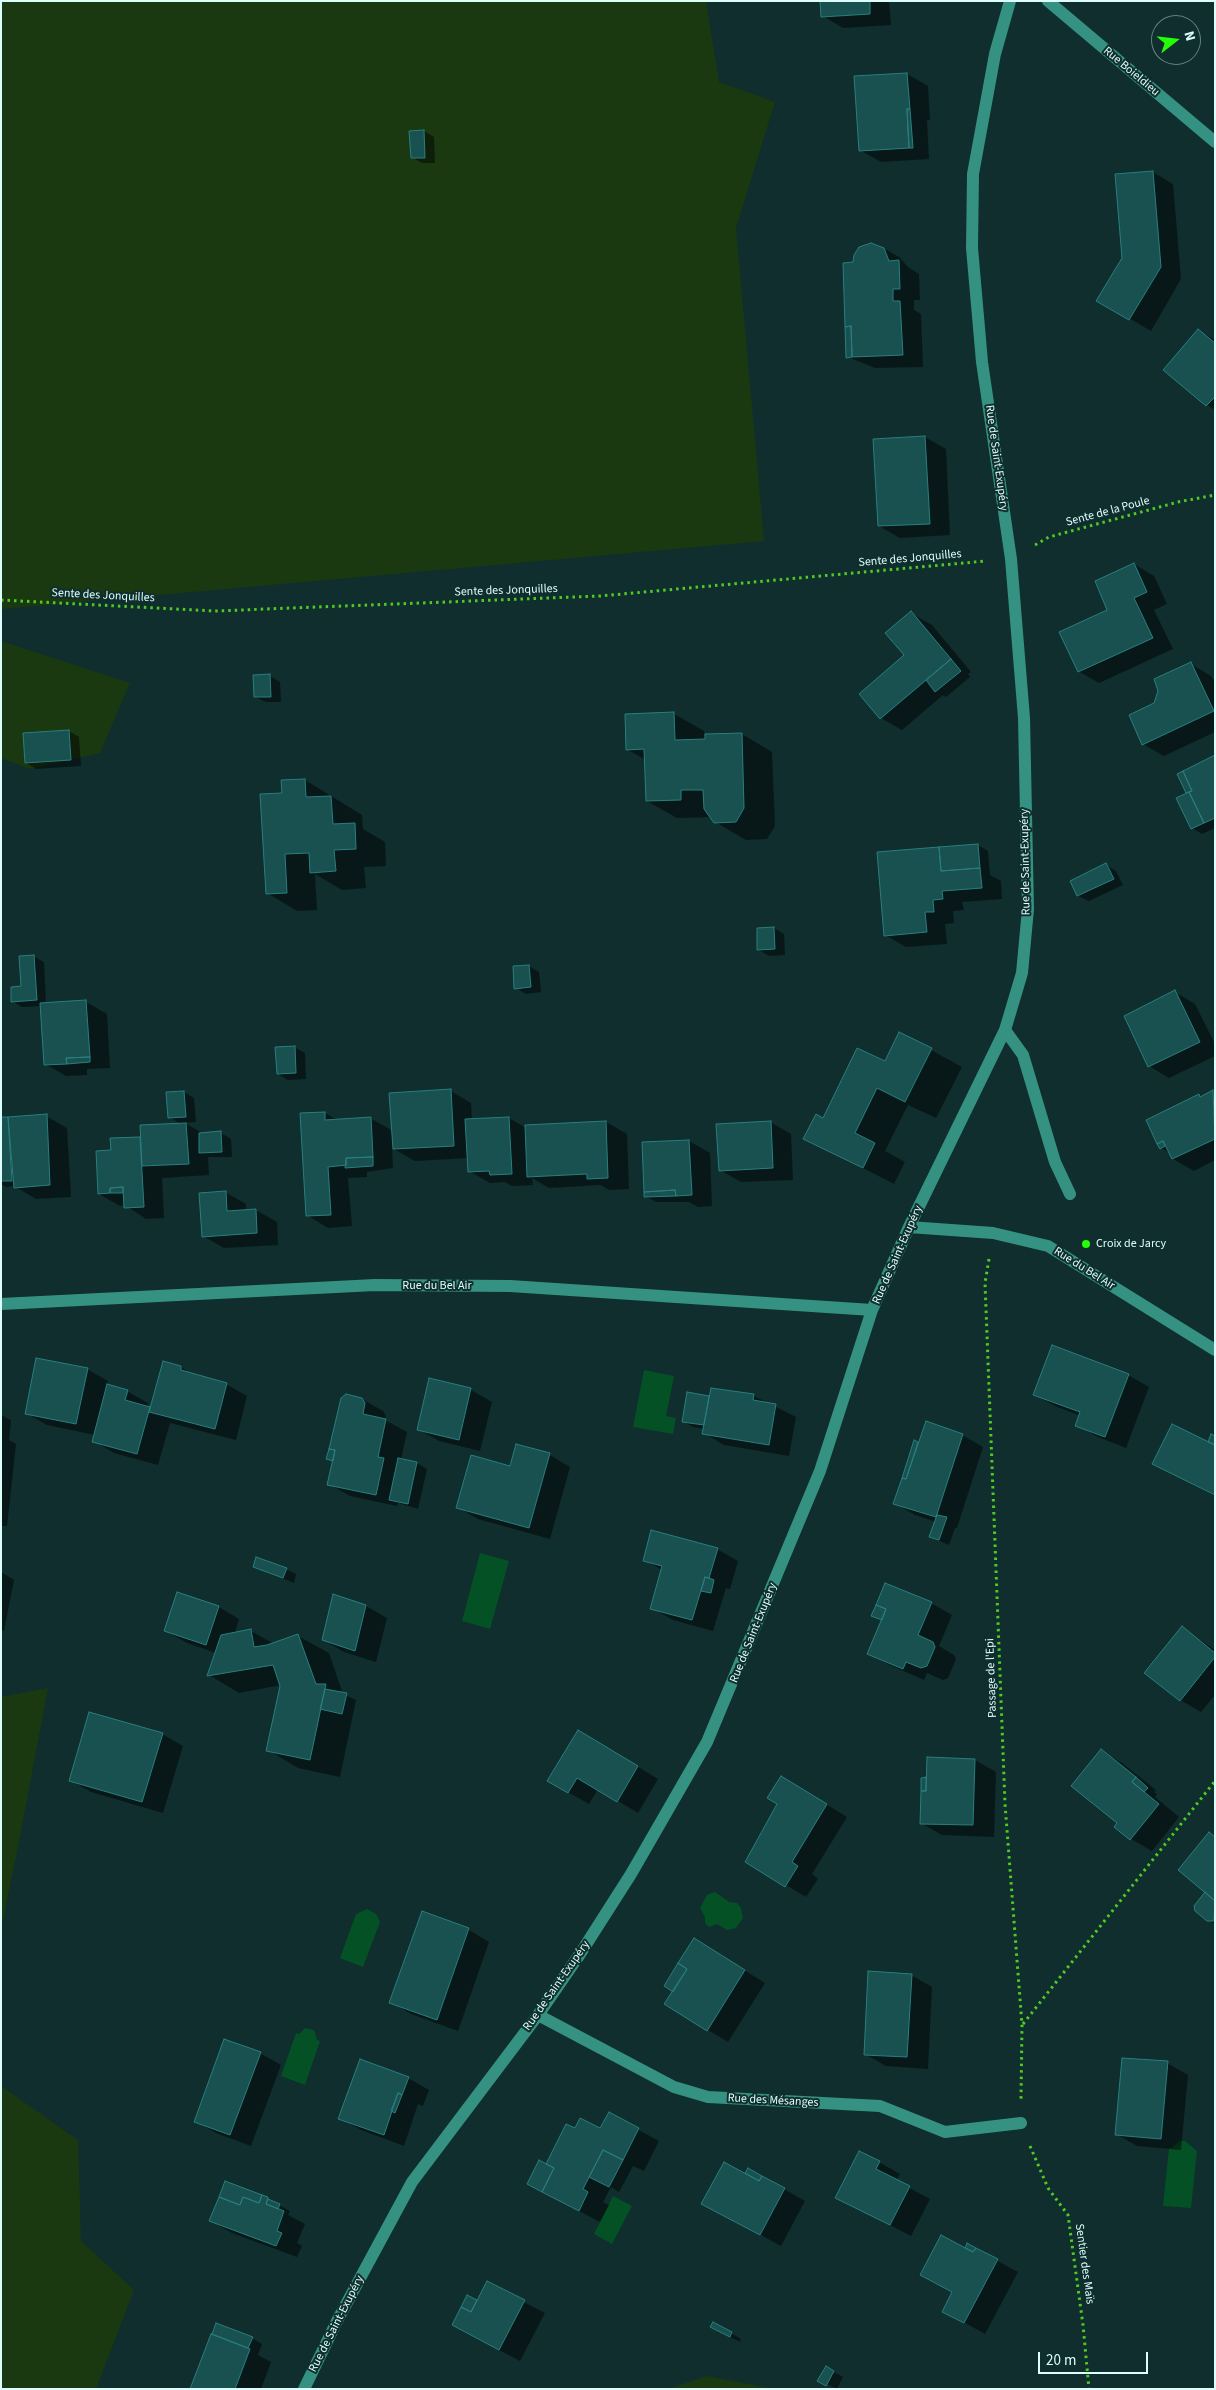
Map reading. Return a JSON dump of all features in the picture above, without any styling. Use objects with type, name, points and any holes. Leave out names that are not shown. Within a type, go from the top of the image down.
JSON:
[{"type":"street","name":"Rue de Saint-Exupéry","points":[[304,2389],[337,2321],[412,2182],[538,2015],[631,1874],[707,1742],[820,1471],[872,1310],[909,1227],[1005,1030],[1022,973],[1028,909],[1024,718],[1011,559],[982,362],[972,248],[973,174],[995,54],[1010,1]]},
{"type":"street","name":"Rue Boieldieu","points":[[1048,1],[1215,142]]},
{"type":"street","points":[[1005,1030],[1023,1055],[1055,1162],[1070,1194]]},
{"type":"street","name":"Rue du Bel Air","points":[[909,1227],[993,1233],[1048,1246],[1215,1350]]},
{"type":"street","name":"Rue du Bel Air","points":[[1,1304],[375,1286],[510,1286],[872,1310]]},
{"type":"street","name":"Rue des Mésanges","points":[[538,2015],[674,2087],[708,2097],[880,2106],[946,2132],[1021,2123]]},
{"type":"path","name":"Sente de la Poule","points":[[1011,559],[1049,537],[1178,502],[1215,495]]},
{"type":"path","name":"Sente des Jonquilles","points":[[1,600],[215,611],[600,596],[1011,559]]},
{"type":"path","name":"Passage de l'Epi","points":[[993,1233],[985,1283],[1005,1804],[1022,2025],[1021,2123]]},
{"type":"path","points":[[1022,2025],[1215,1781]]},
{"type":"path","name":"Sentier des Maïs","points":[[1021,2123],[1048,2188],[1068,2215],[1078,2286],[1088,2389]]},
{"type":"shaded area","points":[[1,1],[706,1],[719,82],[775,102],[736,228],[764,541],[1,609]]},
{"type":"shaded area","points":[[1,641],[130,683],[100,753],[30,769],[1,758]]},
{"type":"shaded area","points":[[644,1370],[674,1376],[666,1416],[676,1418],[673,1434],[633,1427]]},
{"type":"shaded area","points":[[480,1553],[509,1561],[490,1629],[462,1621]]},
{"type":"shaded area","points":[[48,1688],[16,1857],[1,1928],[1,1697]]},
{"type":"shaded area","points":[[715,1892],[729,1902],[737,1903],[741,1908],[743,1918],[736,1928],[727,1930],[717,1924],[709,1927],[705,1923],[705,1917],[700,1908],[707,1895]]},
{"type":"shaded area","points":[[367,1909],[376,1914],[380,1922],[363,1967],[340,1958],[356,1914]]},
{"type":"shaded area","points":[[305,2028],[314,2030],[317,2040],[320,2041],[305,2085],[281,2076],[296,2033],[299,2034]]},
{"type":"shaded area","points":[[1,2086],[78,2140],[81,2241],[134,2290],[96,2389],[1,2389]]},
{"type":"shaded area","points":[[1179,2141],[1185,2141],[1197,2151],[1191,2208],[1163,2206],[1169,2148],[1172,2148]]},
{"type":"shaded area","points":[[613,2196],[632,2206],[612,2244],[594,2234]]},
{"type":"shaded area","points":[[707,2376],[774,2389],[668,2389]]},
{"type":"building","points":[[820,1],[870,1],[870,14],[821,17]]},
{"type":"building","points":[[907,73],[910,109],[907,109],[909,148],[859,151],[854,76]]},
{"type":"building","points":[[907,109],[910,109],[913,148],[909,148]]},
{"type":"building","points":[[424,130],[425,158],[411,158],[409,131]]},
{"type":"building","points":[[1153,171],[1161,267],[1129,320],[1096,301],[1122,258],[1115,174]]},
{"type":"building","points":[[871,243],[884,248],[889,261],[899,260],[900,289],[893,289],[893,301],[900,301],[903,355],[852,357],[851,326],[845,327],[843,263],[853,262],[854,255],[859,247]]},
{"type":"building","points":[[851,326],[852,357],[846,358],[845,327]]},
{"type":"building","points":[[1198,329],[1215,343],[1215,397],[1206,406],[1163,370]]},
{"type":"building","points":[[925,436],[930,524],[878,526],[873,439]]},
{"type":"building","points":[[1134,563],[1147,592],[1134,598],[1153,638],[1078,672],[1059,632],[1107,610],[1095,581]]},
{"type":"building","points":[[911,611],[951,659],[880,719],[859,694],[904,655],[885,633]]},
{"type":"building","points":[[951,659],[961,671],[935,692],[926,680]]},
{"type":"building","points":[[1191,662],[1214,711],[1142,745],[1129,715],[1154,703],[1158,691],[1154,679]]},
{"type":"building","points":[[270,674],[271,697],[254,697],[253,675]]},
{"type":"building","points":[[674,712],[675,740],[705,739],[705,734],[742,733],[744,808],[736,822],[714,823],[704,809],[703,790],[681,790],[681,800],[646,801],[644,749],[626,750],[625,714]]},
{"type":"building","points":[[69,730],[71,760],[25,763],[23,733]]},
{"type":"building","points":[[1215,755],[1215,818],[1204,823],[1189,792],[1192,791],[1183,771]]},
{"type":"building","points":[[1183,771],[1192,791],[1186,793],[1177,774]]},
{"type":"building","points":[[305,779],[306,797],[331,796],[333,824],[355,823],[356,849],[334,850],[336,871],[310,873],[309,853],[285,854],[287,893],[266,894],[260,794],[282,793],[281,780]]},
{"type":"building","points":[[1189,792],[1204,823],[1191,829],[1176,798]]},
{"type":"building","points":[[978,844],[980,868],[941,871],[939,847]]},
{"type":"building","points":[[939,847],[941,871],[980,868],[982,888],[942,891],[943,899],[933,900],[934,912],[925,912],[927,932],[884,936],[877,852]]},
{"type":"building","points":[[1106,863],[1114,879],[1077,896],[1070,881]]},
{"type":"building","points":[[774,927],[775,949],[757,950],[757,928]]},
{"type":"building","points":[[34,955],[37,1000],[11,1002],[11,987],[21,986],[19,956]]},
{"type":"building","points":[[529,965],[531,987],[514,989],[513,966]]},
{"type":"building","points":[[1175,990],[1200,1042],[1148,1067],[1124,1016]]},
{"type":"building","points":[[86,1000],[90,1057],[66,1058],[67,1064],[44,1065],[40,1003]]},
{"type":"building","points":[[899,1032],[932,1048],[905,1102],[877,1088],[855,1133],[875,1143],[863,1168],[803,1139],[816,1114],[823,1118],[857,1048],[885,1061]]},
{"type":"building","points":[[295,1046],[296,1073],[277,1074],[275,1047]]},
{"type":"building","points":[[90,1057],[90,1062],[67,1064],[66,1058]]},
{"type":"building","points":[[451,1089],[454,1146],[393,1149],[389,1093]]},
{"type":"building","points":[[1213,1090],[1215,1139],[1172,1159],[1163,1141],[1157,1144],[1146,1120],[1199,1094],[1200,1097]]},
{"type":"building","points":[[184,1091],[186,1117],[168,1118],[166,1092]]},
{"type":"building","points":[[325,1112],[325,1120],[371,1117],[373,1157],[346,1158],[347,1165],[328,1167],[331,1215],[306,1216],[300,1113]]},
{"type":"building","points":[[47,1114],[50,1185],[14,1188],[8,1117]]},
{"type":"building","points":[[1,1117],[8,1117],[12,1181],[1,1181]]},
{"type":"building","points":[[509,1117],[512,1174],[490,1175],[489,1171],[468,1172],[465,1119]]},
{"type":"building","points":[[606,1121],[608,1178],[587,1179],[587,1174],[527,1177],[525,1125]]},
{"type":"building","points":[[771,1121],[773,1168],[719,1171],[716,1124]]},
{"type":"building","points":[[186,1123],[189,1164],[142,1166],[140,1125]]},
{"type":"building","points":[[221,1131],[222,1152],[199,1153],[199,1133]]},
{"type":"building","points":[[140,1137],[144,1207],[124,1208],[123,1187],[110,1188],[110,1193],[98,1194],[96,1151],[111,1150],[110,1138]]},
{"type":"building","points":[[689,1140],[692,1195],[676,1196],[675,1190],[644,1192],[642,1142]]},
{"type":"building","points":[[1163,1141],[1165,1146],[1160,1149],[1157,1144]]},
{"type":"building","points":[[373,1157],[373,1166],[345,1168],[346,1158]]},
{"type":"building","points":[[123,1187],[123,1193],[110,1193],[110,1188]]},
{"type":"building","points":[[675,1190],[676,1196],[644,1197],[644,1192]]},
{"type":"building","points":[[226,1191],[227,1211],[256,1209],[257,1233],[202,1237],[199,1193]]},
{"type":"building","points":[[1052,1345],[1129,1374],[1105,1437],[1075,1426],[1080,1412],[1033,1395]]},
{"type":"building","points":[[36,1358],[88,1368],[76,1424],[25,1414]]},
{"type":"building","points":[[163,1361],[181,1366],[181,1370],[227,1383],[215,1429],[149,1412]]},
{"type":"building","points":[[429,1378],[471,1388],[459,1440],[417,1430]]},
{"type":"building","points":[[107,1384],[128,1390],[125,1400],[150,1407],[137,1454],[92,1442]]},
{"type":"building","points":[[711,1388],[754,1394],[753,1400],[776,1404],[769,1445],[702,1434]]},
{"type":"building","points":[[687,1392],[709,1396],[704,1425],[682,1422]]},
{"type":"building","points":[[346,1394],[362,1398],[365,1403],[363,1414],[386,1419],[378,1457],[384,1458],[376,1495],[327,1485],[335,1450],[329,1449],[341,1398]]},
{"type":"building","points":[[926,1421],[963,1434],[936,1517],[893,1504],[902,1478],[906,1479]]},
{"type":"building","points":[[1172,1424],[1215,1445],[1215,1495],[1152,1464]]},
{"type":"building","points":[[1211,1434],[1215,1436],[1215,1445],[1208,1442]]},
{"type":"building","points":[[914,1440],[918,1442],[906,1479],[902,1478]]},
{"type":"building","points":[[516,1444],[550,1453],[529,1528],[456,1508],[471,1455],[510,1466]]},
{"type":"building","points":[[329,1449],[335,1450],[333,1461],[326,1459]]},
{"type":"building","points":[[398,1458],[417,1462],[408,1504],[389,1500]]},
{"type":"building","points":[[937,1515],[947,1517],[939,1540],[929,1537]]},
{"type":"building","points":[[651,1530],[718,1548],[709,1578],[705,1577],[692,1620],[650,1609],[662,1566],[643,1561]]},
{"type":"building","points":[[256,1557],[287,1568],[283,1578],[253,1567]]},
{"type":"building","points":[[705,1577],[714,1580],[711,1593],[701,1591]]},
{"type":"building","points":[[885,1583],[932,1602],[918,1635],[933,1642],[935,1647],[927,1666],[921,1668],[906,1662],[903,1669],[867,1654],[886,1609],[876,1605]]},
{"type":"building","points":[[177,1592],[219,1606],[206,1645],[164,1631]]},
{"type":"building","points":[[333,1594],[366,1605],[355,1651],[322,1640]]},
{"type":"building","points":[[876,1605],[886,1609],[882,1620],[871,1616]]},
{"type":"building","points":[[1182,1626],[1215,1653],[1215,1657],[1180,1701],[1144,1673]]},
{"type":"building","points":[[251,1629],[254,1647],[267,1645],[298,1634],[316,1684],[326,1684],[310,1760],[266,1751],[280,1686],[273,1665],[207,1676],[221,1635]]},
{"type":"building","points":[[325,1689],[347,1693],[342,1714],[320,1709]]},
{"type":"building","points":[[89,1712],[163,1733],[142,1802],[69,1781]]},
{"type":"building","points":[[578,1730],[638,1766],[617,1802],[577,1778],[568,1793],[547,1781]]},
{"type":"building","points":[[1101,1749],[1136,1777],[1132,1782],[1159,1804],[1130,1840],[1114,1827],[1117,1823],[1071,1786]]},
{"type":"building","points":[[927,1757],[975,1759],[973,1825],[920,1824],[921,1791],[926,1791]]},
{"type":"building","points":[[781,1776],[827,1804],[792,1862],[798,1866],[785,1887],[745,1862],[777,1804],[767,1798]]},
{"type":"building","points":[[926,1777],[926,1791],[921,1791],[921,1778]]},
{"type":"building","points":[[1136,1777],[1148,1788],[1144,1792],[1132,1782]]},
{"type":"building","points":[[1209,1832],[1215,1837],[1215,1901],[1178,1870]]},
{"type":"building","points":[[1205,1892],[1215,1901],[1214,1921],[1207,1921],[1195,1911],[1194,1906]]},
{"type":"building","points":[[422,1911],[469,1928],[437,2020],[389,2003]]},
{"type":"building","points":[[694,1938],[745,1970],[707,2031],[664,2004],[687,1969],[678,1963]]},
{"type":"building","points":[[678,1963],[687,1969],[673,1992],[664,1986]]},
{"type":"building","points":[[868,1971],[912,1974],[907,2057],[864,2055]]},
{"type":"building","points":[[224,2039],[261,2052],[230,2135],[194,2122]]},
{"type":"building","points":[[1122,2058],[1168,2061],[1161,2139],[1115,2135]]},
{"type":"building","points":[[360,2059],[409,2077],[402,2095],[398,2093],[384,2135],[338,2119]]},
{"type":"building","points":[[398,2093],[402,2095],[395,2113],[391,2111]]},
{"type":"building","points":[[609,2112],[639,2128],[623,2160],[603,2150],[583,2189],[588,2192],[579,2211],[542,2192],[554,2168],[546,2164],[566,2124],[575,2128],[580,2118],[600,2128]]},
{"type":"building","points":[[603,2150],[623,2160],[609,2187],[589,2177]]},
{"type":"building","points":[[859,2151],[880,2161],[876,2169],[910,2186],[890,2225],[835,2198]]},
{"type":"building","points":[[539,2160],[554,2168],[542,2192],[527,2184]]},
{"type":"building","points":[[724,2162],[759,2181],[762,2176],[785,2188],[760,2235],[701,2204]]},
{"type":"building","points":[[748,2168],[762,2176],[759,2181],[745,2173]]},
{"type":"building","points":[[225,2181],[262,2195],[259,2203],[243,2197],[240,2205],[219,2197]]},
{"type":"building","points":[[262,2195],[268,2197],[266,2204],[284,2211],[277,2231],[282,2233],[276,2246],[209,2221],[219,2197],[240,2205],[243,2197],[259,2203]]},
{"type":"building","points":[[268,2199],[280,2204],[278,2209],[266,2204]]},
{"type":"building","points":[[941,2235],[973,2252],[976,2248],[998,2259],[964,2323],[942,2312],[952,2292],[920,2275]]},
{"type":"building","points":[[967,2243],[976,2248],[973,2252],[965,2248]]},
{"type":"building","points":[[487,2281],[525,2300],[499,2350],[452,2325],[461,2307],[471,2312]]},
{"type":"building","points":[[467,2295],[477,2300],[471,2312],[461,2307]]},
{"type":"building","points":[[713,2322],[732,2332],[730,2337],[710,2327]]},
{"type":"building","points":[[216,2323],[253,2337],[248,2348],[212,2334]]},
{"type":"building","points":[[211,2334],[250,2349],[235,2389],[190,2389]]},
{"type":"building","points":[[826,2366],[834,2371],[826,2386],[817,2381]]},
{"type":"place","name":"Croix de Jarcy","points":[[1086,1244]]}]
